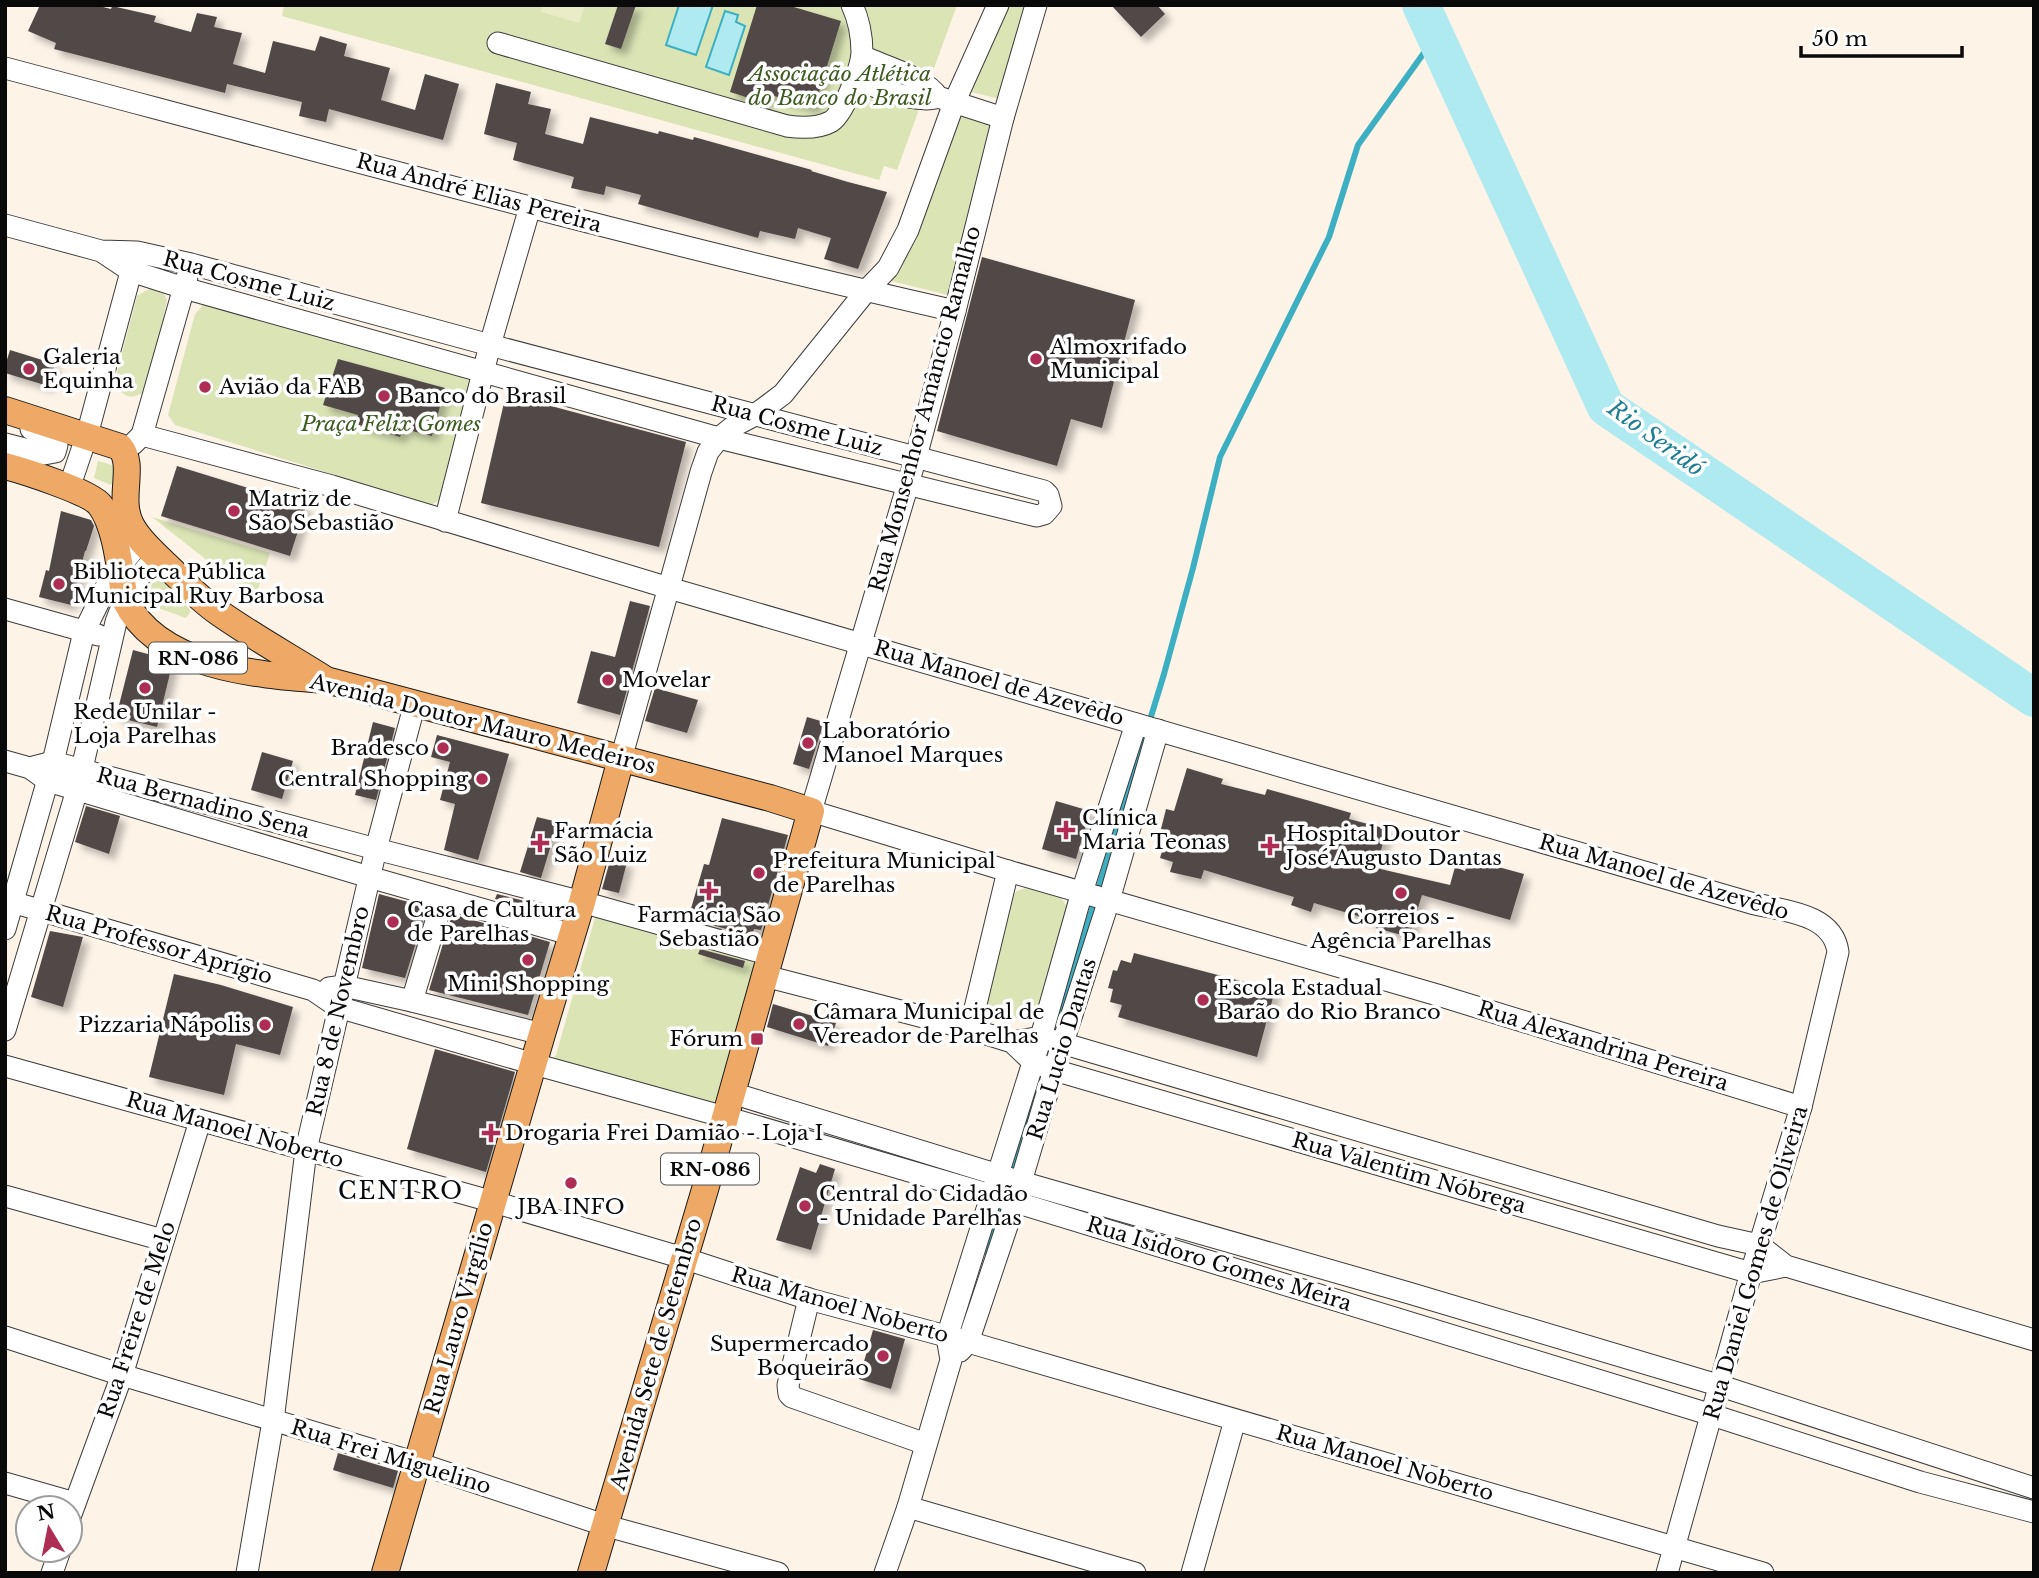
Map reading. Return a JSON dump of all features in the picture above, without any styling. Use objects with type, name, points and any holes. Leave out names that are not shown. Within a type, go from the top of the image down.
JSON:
[{"type":"main road","points":[[5,410],[120,447],[133,444]]},
{"type":"main road","name":"RN-086","points":[[133,444],[124,491],[128,520],[149,548],[217,611],[326,680]]},
{"type":"main road","points":[[5,466],[69,488],[96,501],[124,491]]},
{"type":"main road","name":"RN-086","points":[[96,501],[110,525],[118,567]]},
{"type":"main road","name":"Avenida Doutor Mauro Medeiros","points":[[118,567],[125,600],[134,616],[167,645],[190,656],[260,675],[326,680],[811,811]]},
{"type":"main road","name":"Rua Lauro Virgílio","points":[[385,1573],[582,904],[621,759]]},
{"type":"main road","name":"Avenida Sete de Setembro","points":[[592,1573],[729,1105],[811,811]]},
{"type":"street","points":[[498,43],[801,128],[833,121],[842,111],[862,56],[858,18],[852,5]]},
{"type":"street","points":[[621,759],[708,452],[719,438],[734,426],[755,415],[783,394],[866,290],[888,268],[908,230],[946,100],[998,5]]},
{"type":"street","name":"Rua Monsenhor Amâncio Ramalho","points":[[811,811],[916,457],[1003,118],[1036,5]]},
{"type":"street","points":[[862,56],[924,83],[946,100]]},
{"type":"street","name":"Rua André Elias Pereira","points":[[5,68],[530,207],[955,311]]},
{"type":"street","points":[[854,79],[918,99],[946,100],[1003,118]]},
{"type":"street","points":[[445,521],[490,345],[530,207]]},
{"type":"street","name":"Rua Cosme Luiz","points":[[5,225],[134,261],[184,288],[719,438],[1037,516],[1044,514],[1051,506],[1044,491],[191,264],[134,261]]},
{"type":"street","points":[[69,488],[87,435],[134,261]]},
{"type":"street","points":[[133,444],[191,264]]},
{"type":"street","points":[[5,422],[50,435],[57,444],[55,453],[48,455],[5,444]]},
{"type":"street","name":"Rua Manoel de Azevêdo","points":[[133,444],[332,486],[669,588],[1751,903],[1807,917],[1828,928],[1837,943],[1838,952]]},
{"type":"street","points":[[5,929],[9,901],[50,771],[84,632],[118,567],[149,548]]},
{"type":"street","points":[[5,1030],[80,780],[112,638],[125,600],[149,548]]},
{"type":"street","points":[[5,609],[112,638]]},
{"type":"street","name":"Rua 8 de Novembro","points":[[247,1573],[274,1421],[306,1150],[369,877],[415,703]]},
{"type":"street","name":"Rua Lucio Dantas","points":[[886,1573],[951,1360],[947,1337],[1041,1037],[1082,892],[1136,724]]},
{"type":"street","name":"Rua Lucio Dantas","points":[[951,1360],[968,1342],[1015,1202],[1109,900],[1158,730]]},
{"type":"street","name":"Rua Bernadino Sena","points":[[5,761],[80,780],[369,877],[573,934]]},
{"type":"street","name":"Rua Bernadino Sena","points":[[80,780],[376,849],[582,904]]},
{"type":"street","name":"Rua Alexandrina Pereira","points":[[811,811],[1441,996],[1801,1107]]},
{"type":"street","points":[[369,877],[387,858],[404,857],[582,904],[1012,1042],[1033,1062]]},
{"type":"street","points":[[970,1029],[1008,871]]},
{"type":"street","points":[[412,1001],[443,898]]},
{"type":"street","name":"Rua Professor Aprígio","points":[[9,901],[341,997],[534,1064],[729,1105]]},
{"type":"street","name":"Rua Daniel Gomes de Oliveira","points":[[1667,1573],[1759,1245],[1801,1107],[1838,952]]},
{"type":"street","name":"Rua Professor Aprígio","points":[[341,997],[412,1001],[542,1034]]},
{"type":"street","points":[[1012,1042],[1041,1037]]},
{"type":"street","name":"Rua Valentim Nóbrega","points":[[1041,1037],[1691,1228],[1759,1245],[1786,1266],[2034,1340]]},
{"type":"street","name":"Rua Valentim Nóbrega","points":[[1033,1062],[1751,1273],[1786,1266]]},
{"type":"street","name":"Rua Manoel Noberto","points":[[5,1066],[494,1202],[683,1258],[809,1299],[968,1342],[1763,1573]]},
{"type":"street","name":"Rua Isidoro Gomes Meira","points":[[729,1105],[998,1174],[1409,1293],[1721,1386],[2034,1488]]},
{"type":"street","name":"Rua Isidoro Gomes Meira","points":[[729,1105],[992,1197],[1401,1319],[1920,1482],[2034,1511]]},
{"type":"street","name":"Rua Freire de Melo","points":[[78,1494],[122,1375],[200,1121]]},
{"type":"street","points":[[5,1196],[163,1240]]},
{"type":"street","points":[[1250,1275],[1259,1250]]},
{"type":"street","points":[[1401,1319],[1409,1293]]},
{"type":"street","points":[[809,1299],[788,1385],[789,1394],[926,1444]]},
{"type":"street","name":"Rua Frei Miguelino","points":[[5,1338],[417,1463],[607,1526],[778,1573]]},
{"type":"street","points":[[1192,1573],[1235,1420]]},
{"type":"street","points":[[5,1483],[32,1494]]},
{"type":"street","points":[[908,1507],[1135,1573]]},
{"type":"green space","name":"Associação Atlética do Banco do Brasil","points":[[284,5],[957,5],[897,170],[884,166],[879,180],[282,16]]},
{"type":"green space","points":[[543,5],[585,5],[579,23],[541,12]]},
{"type":"green space","points":[[1003,5],[1032,5],[1004,100],[963,90]]},
{"type":"green space","points":[[954,112],[996,124],[952,296],[883,279]]},
{"type":"green space","points":[[151,288],[164,294],[167,300],[149,387],[139,395],[129,396],[121,392],[115,380],[137,296]]},
{"type":"green space","name":"Praça Felix Gomes","points":[[205,303],[473,380],[443,498],[431,505],[175,425],[168,415],[195,314]]},
{"type":"green space","points":[[98,461],[115,468],[111,485],[94,478]]},
{"type":"green space","points":[[152,517],[270,553],[255,598]]},
{"type":"green space","points":[[160,578],[191,611],[186,618],[147,604],[153,580]]},
{"type":"green space","points":[[1026,888],[1061,898],[1069,909],[1038,1020],[1032,1022],[990,1011],[985,1007],[1012,897],[1017,891]]},
{"type":"green space","points":[[593,893],[768,946],[757,958],[715,1101],[721,1121],[544,1071],[556,1055],[596,914]]},
{"type":"water","points":[[679,5],[713,5],[696,55],[666,45]]},
{"type":"water","points":[[725,11],[738,15],[736,22],[745,26],[729,75],[706,67]]},
{"type":"building","points":[[40,5],[95,5],[111,9],[112,6],[156,16],[154,22],[191,32],[197,13],[217,17],[214,27],[242,33],[233,64],[265,73],[273,41],[315,51],[320,36],[347,44],[344,56],[390,68],[381,100],[415,110],[425,74],[459,84],[443,140],[329,109],[326,122],[299,116],[302,102],[227,84],[225,93],[54,49],[56,43],[28,31]]},
{"type":"building","points":[[618,5],[636,5],[621,49],[605,44]]},
{"type":"building","points":[[757,5],[787,5],[841,21],[814,108],[768,94],[765,103],[730,92]]},
{"type":"building","points":[[1111,5],[1157,5],[1165,14],[1141,37]]},
{"type":"building","points":[[496,83],[531,92],[528,104],[551,109],[545,134],[583,144],[590,117],[658,134],[659,131],[693,140],[694,137],[887,192],[858,269],[824,259],[831,238],[798,228],[795,239],[760,231],[758,238],[638,204],[641,195],[606,186],[604,195],[571,188],[574,177],[513,160],[517,143],[484,134]]},
{"type":"building","name":"Almoxrifado Municipal","points":[[982,257],[1135,300],[1102,428],[1071,419],[1057,466],[937,431]]},
{"type":"building","name":"Galeria Equinha","points":[[10,350],[55,364],[48,386],[5,373]]},
{"type":"building","name":"Banco do Brasil","points":[[338,359],[445,388],[432,436],[404,429],[400,437],[356,424],[358,415],[323,405]]},
{"type":"building","points":[[506,394],[686,442],[659,547],[481,503]]},
{"type":"building","name":"Matriz de São Sebastião","points":[[177,466],[306,506],[290,556],[161,516]]},
{"type":"building","points":[[61,511],[91,520],[94,526],[71,605],[39,597],[46,570],[49,571]]},
{"type":"building","name":"Movelar","points":[[630,601],[650,606],[620,715],[577,703],[591,651],[615,657]]},
{"type":"building","name":"Rede Unilar - Loja Parelhas","points":[[133,650],[155,656],[172,665],[157,727],[116,717]]},
{"type":"building","points":[[655,688],[698,700],[687,733],[645,721]]},
{"type":"building","name":"Laboratório Manoel Marques","points":[[807,717],[824,722],[809,769],[793,764]]},
{"type":"building","points":[[373,722],[395,728],[376,800],[355,795]]},
{"type":"building","name":"Central Shopping","points":[[437,735],[509,754],[478,860],[444,850],[455,804],[440,800],[450,762],[431,757]]},
{"type":"building","points":[[262,752],[293,761],[282,799],[251,790]]},
{"type":"building","name":"Hospital Doutor José Augusto Dantas","points":[[1187,768],[1223,779],[1221,784],[1265,795],[1267,789],[1351,813],[1349,819],[1387,829],[1376,868],[1450,885],[1455,867],[1465,871],[1469,859],[1524,874],[1510,920],[1422,895],[1409,937],[1376,928],[1378,922],[1314,903],[1311,912],[1291,905],[1294,897],[1204,870],[1201,879],[1170,872],[1173,862],[1160,858],[1168,831],[1161,829],[1166,809],[1174,811]]},
{"type":"building","name":"Clínica Maria Teonas","points":[[1056,801],[1090,811],[1076,859],[1042,849]]},
{"type":"building","points":[[86,806],[120,816],[109,854],[75,842]]},
{"type":"building","name":"Farmácia São Luiz","points":[[537,817],[558,822],[541,878],[520,872]]},
{"type":"building","name":"Prefeitura Municipal de Parelhas","points":[[722,818],[788,835],[761,930],[754,929],[752,936],[708,924],[710,917],[690,912],[704,864],[709,865]]},
{"type":"building","points":[[611,857],[627,862],[619,893],[602,889]]},
{"type":"building","name":"Casa de Cultura de Parelhas","points":[[379,894],[427,907],[405,978],[362,968]]},
{"type":"building","points":[[497,894],[548,907],[546,914],[495,899]]},
{"type":"building","name":"Mini Shopping","points":[[452,914],[550,942],[528,1015],[429,990]]},
{"type":"building","points":[[50,931],[83,937],[63,1007],[31,997]]},
{"type":"building","points":[[700,949],[745,961],[743,968],[698,954]]},
{"type":"building","points":[[1134,953],[1275,990],[1257,1057],[1118,1017],[1122,1005],[1110,1002],[1113,989],[1108,988],[1113,970],[1117,971],[1121,960],[1131,963]]},
{"type":"building","points":[[174,974],[293,1007],[280,1055],[236,1044],[224,1095],[149,1077]]},
{"type":"building","name":"Câmara Municipal de Vereador de Parelhas","points":[[773,1004],[836,1023],[828,1046],[767,1027]]},
{"type":"building","points":[[435,1049],[515,1072],[486,1172],[407,1149]]},
{"type":"building","name":"Central do Cidadão - Unidade Parelhas","points":[[820,1164],[835,1169],[811,1250],[776,1240],[800,1167],[816,1173]]},
{"type":"building","name":"Supermercado Boqueirão","points":[[873,1330],[905,1339],[891,1389],[859,1379]]},
{"type":"building","points":[[338,1453],[398,1471],[393,1488],[333,1470]]},
{"type":"waterway","name":"Rio Seridó","points":[[1421,5],[1606,407],[2034,698]]},
{"type":"waterway","points":[[1011,1175],[1164,674],[1220,457],[1329,237],[1358,145],[1436,36]]},
{"type":"waterway","points":[[987,1252],[1002,1202]]},
{"type":"place","name":"Almoxrifado Municipal","points":[[1036,359]]},
{"type":"place","name":"Galeria Equinha","points":[[29,369]]},
{"type":"place","name":"Avião da FAB","points":[[205,387]]},
{"type":"place","name":"Banco do Brasil","points":[[384,396]]},
{"type":"place","name":"Matriz de São Sebastião","points":[[234,511]]},
{"type":"place","name":"Biblioteca Pública Municipal Ruy Barbosa","points":[[59,584]]},
{"type":"place","name":"Movelar","points":[[608,680]]},
{"type":"place","name":"Rede Unilar - Loja Parelhas","points":[[145,688]]},
{"type":"place","name":"Laboratório Manoel Marques","points":[[808,743]]},
{"type":"place","name":"Bradesco","points":[[443,748]]},
{"type":"place","name":"Central Shopping","points":[[482,779]]},
{"type":"place","name":"Clínica Maria Teonas","points":[[1066,830]]},
{"type":"place","name":"Farmácia São Luiz","points":[[540,843]]},
{"type":"place","name":"Hospital Doutor José Augusto Dantas","points":[[1270,846]]},
{"type":"place","name":"Prefeitura Municipal de Parelhas","points":[[759,873]]},
{"type":"place","name":"Farmácia São Sebastião","points":[[709,891]]},
{"type":"place","name":"Correios - Agência Parelhas","points":[[1401,893]]},
{"type":"place","name":"Casa de Cultura de Parelhas","points":[[393,922]]},
{"type":"place","name":"Mini Shopping","points":[[528,960]]},
{"type":"place","name":"Escola Estadual Barão do Rio Branco","points":[[1203,1000]]},
{"type":"place","name":"Câmara Municipal de Vereador de Parelhas","points":[[799,1024]]},
{"type":"place","name":"Pizzaria Nápolis","points":[[265,1025]]},
{"type":"place","name":"Fórum","points":[[757,1039]]},
{"type":"place","name":"Drogaria Frei Damião - Loja I","points":[[491,1133]]},
{"type":"place","name":"JBA INFO","points":[[571,1183]]},
{"type":"place","name":"Central do Cidadão - Unidade Parelhas","points":[[805,1206]]},
{"type":"place","name":"Supermercado Boqueirão","points":[[883,1356]]},
{"type":"district","name":"CENTRO","points":[[401,1191]]}]
